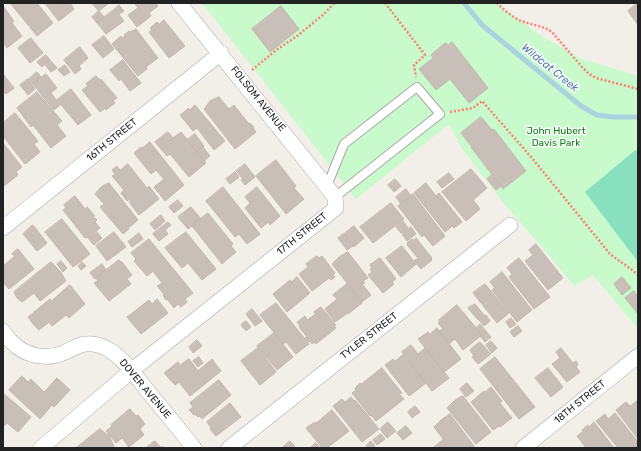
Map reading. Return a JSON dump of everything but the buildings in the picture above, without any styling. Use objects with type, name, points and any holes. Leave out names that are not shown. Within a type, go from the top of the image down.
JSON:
[{"type":"street","name":"FOLSOM AVENUE","points":[[179,3],[221,53],[331,191]]},
{"type":"street","name":"16TH STREET","points":[[3,228],[221,53]]},
{"type":"street","name":"17TH STREET","points":[[41,448],[131,371],[336,208],[331,191]]},
{"type":"street","name":"TYLER STREET","points":[[229,448],[510,225]]},
{"type":"street","name":"DOVER AVENUE","points":[[3,331],[13,344],[29,354],[47,356],[62,353],[75,347],[87,344],[100,346],[116,354],[194,448]]},
{"type":"street","name":"18TH STREET","points":[[523,448],[638,356]]},
{"type":"lane","points":[[331,191],[440,114],[417,87]]},
{"type":"lane","name":"17TH STREET","points":[[331,191],[344,144],[417,87]]},
{"type":"path","points":[[241,79],[274,51],[297,36],[324,14],[334,3]]},
{"type":"path","points":[[385,3],[424,55],[414,65],[417,87]]},
{"type":"path","points":[[497,3],[518,19],[546,28],[552,32],[589,74],[596,78],[638,89]]},
{"type":"path","points":[[440,114],[473,108],[482,101],[532,158],[610,254],[629,266],[638,274]]},
{"type":"green space","name":"John Hubert Davis Park","points":[[202,3],[496,3],[543,37],[580,58],[638,76],[638,329],[593,275],[574,286],[505,205],[463,150],[449,124],[356,199]]},
{"type":"green space","points":[[638,149],[638,262],[585,192]]},
{"type":"waterway","name":"Wildcat Creek","points":[[464,3],[482,25],[581,106],[597,115],[638,117]]}]
